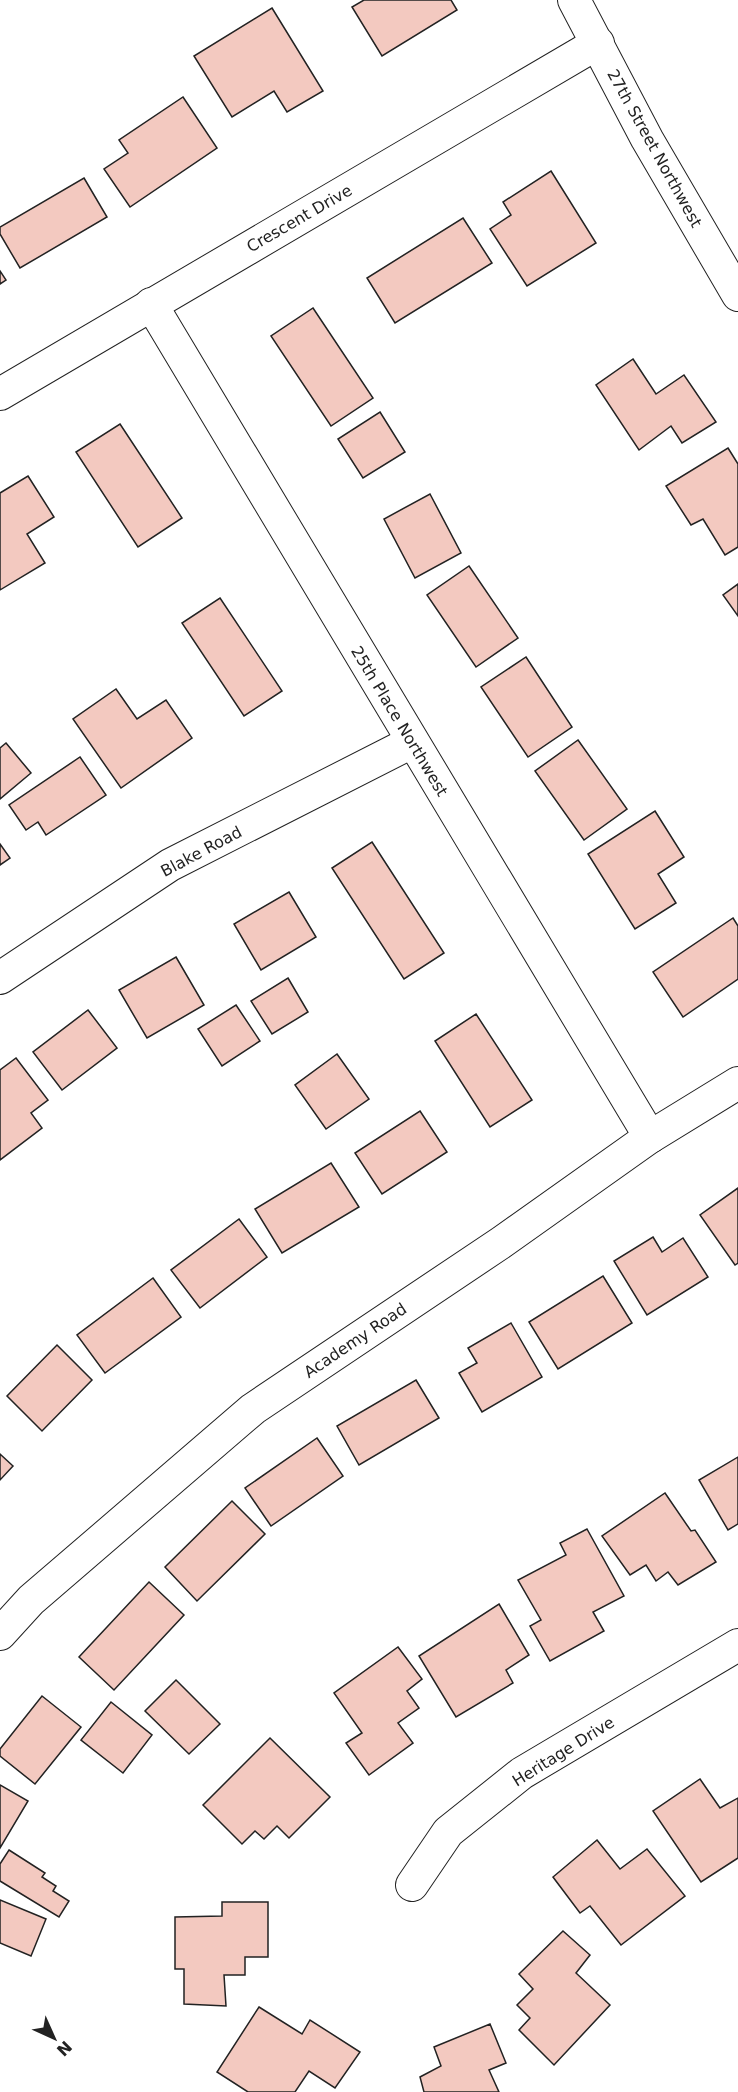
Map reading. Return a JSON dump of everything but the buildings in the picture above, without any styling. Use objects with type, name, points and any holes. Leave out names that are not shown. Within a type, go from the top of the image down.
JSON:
[{"type":"street","name":"27th Street Northwest","points":[[574,0],[647,139],[726,248],[738,295]]},
{"type":"street","name":"Crescent Drive","points":[[0,394],[598,43]]},
{"type":"street","name":"25th Place Northwest","points":[[151,304],[650,1137]]},
{"type":"street","name":"Blake Road","points":[[0,978],[170,865],[412,742]]},
{"type":"street","name":"Academy Road","points":[[0,1634],[31,1600],[253,1408],[502,1242],[650,1137],[738,1083]]},
{"type":"street","name":"Heritage Drive","points":[[412,1885],[448,1832],[522,1773],[738,1645]]}]
